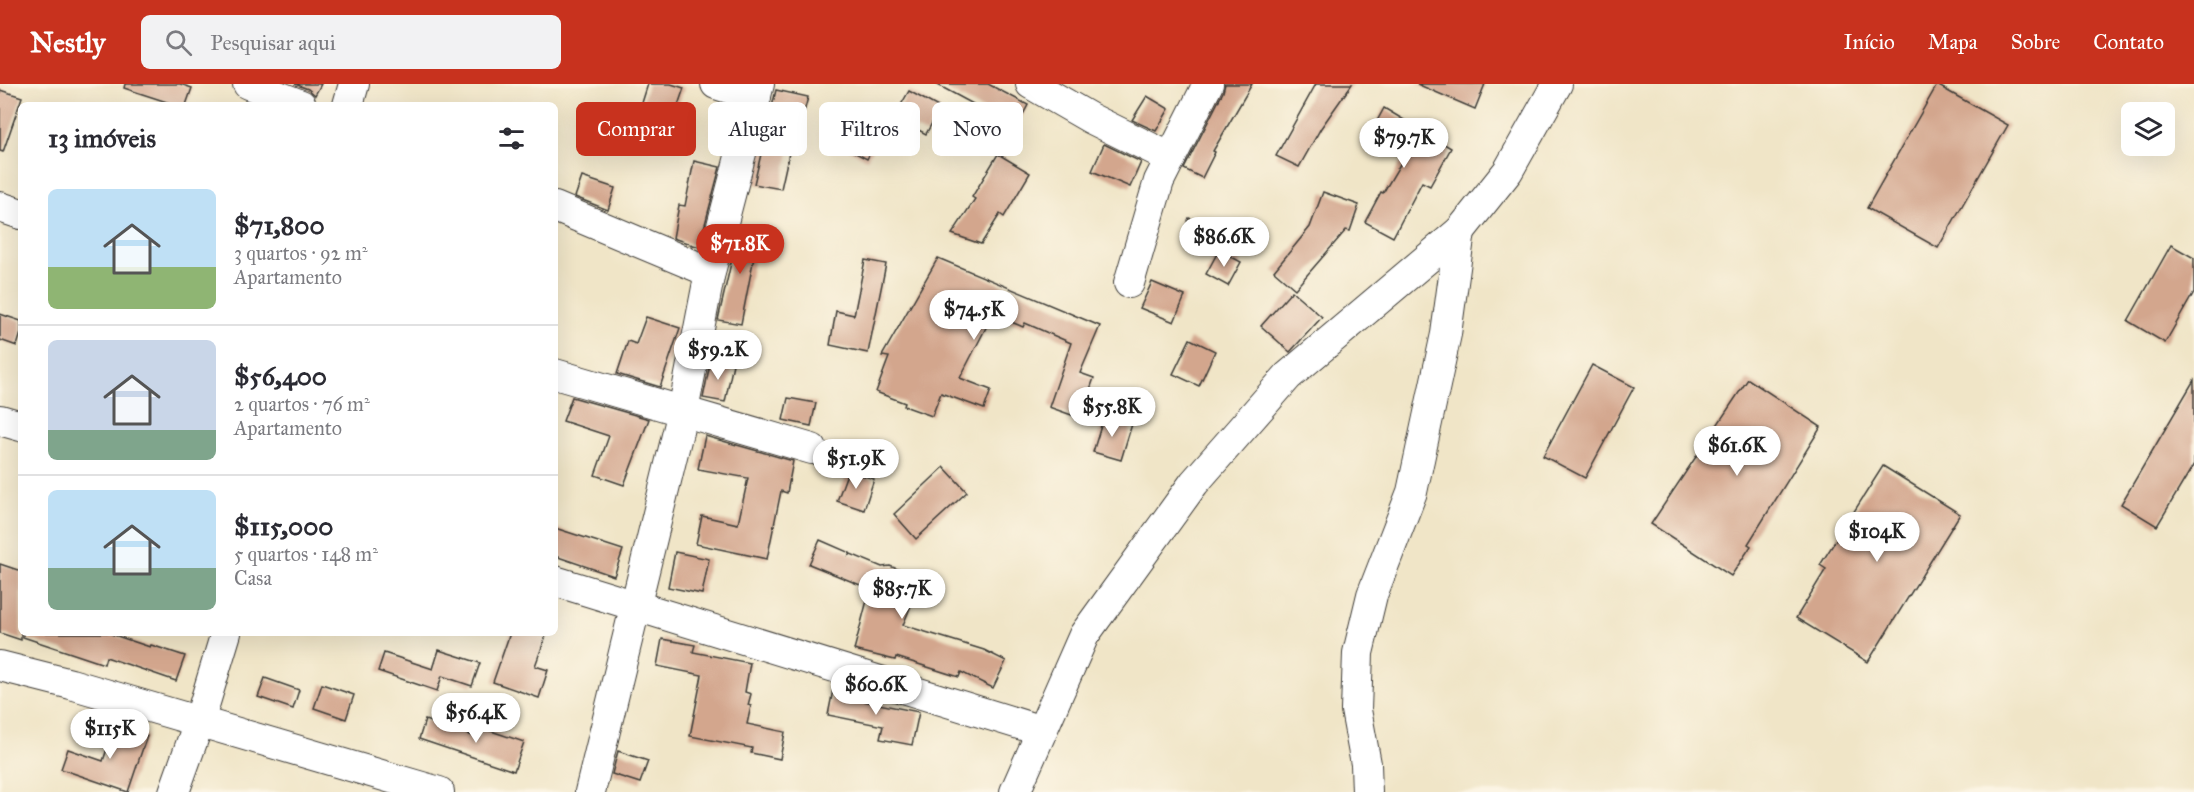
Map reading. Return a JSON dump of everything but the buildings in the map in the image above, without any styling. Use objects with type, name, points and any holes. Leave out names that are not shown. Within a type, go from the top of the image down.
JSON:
[{"type":"street","points":[[248,84],[294,102]]},
{"type":"street","points":[[349,102],[354,84]]},
{"type":"street","points":[[590,792],[683,411],[710,272],[757,90],[716,84]]},
{"type":"street","points":[[1031,84],[1090,118],[1171,158]]},
{"type":"street","points":[[1129,284],[1159,181],[1208,84]]},
{"type":"street","points":[[1015,792],[1084,635],[1194,483],[1288,376],[1461,231],[1508,171],[1557,84]]},
{"type":"street","points":[[0,207],[18,213]]},
{"type":"street","points":[[558,208],[710,272]]},
{"type":"street","points":[[1367,792],[1366,764],[1356,710],[1358,653],[1372,595],[1412,492],[1446,334],[1461,231]]},
{"type":"street","points":[[558,375],[812,449]]},
{"type":"street","points":[[0,420],[18,425]]},
{"type":"street","points":[[558,582],[1042,731]]},
{"type":"street","points":[[174,792],[199,722],[225,636]]},
{"type":"street","points":[[0,666],[71,684],[440,792]]}]
